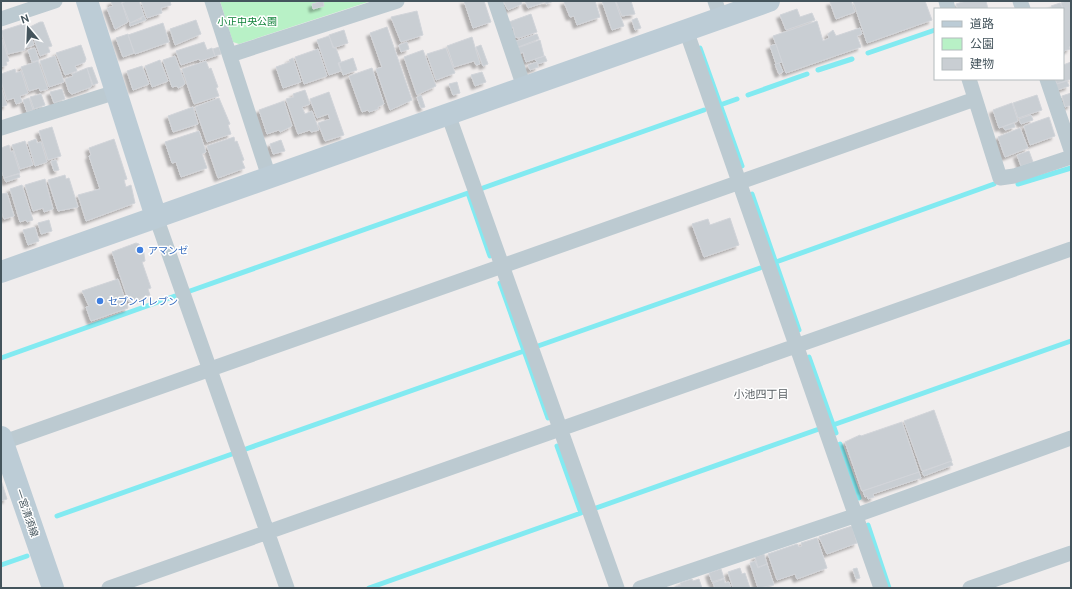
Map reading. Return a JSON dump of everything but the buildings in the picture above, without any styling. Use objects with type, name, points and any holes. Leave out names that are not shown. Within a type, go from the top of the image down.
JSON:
[{"type":"street","points":[[1,19],[56,1]]},
{"type":"street","points":[[86,1],[156,217],[287,588]]},
{"type":"street","points":[[212,1],[269,177]]},
{"type":"street","points":[[230,55],[397,1]]},
{"type":"street","points":[[495,1],[524,88]]},
{"type":"street","points":[[1,272],[686,30],[718,9],[769,1]]},
{"type":"street","points":[[686,30],[857,515],[881,588]]},
{"type":"street","points":[[969,80],[1000,178],[1014,176],[1071,157]]},
{"type":"street","points":[[1047,80],[1071,150]]},
{"type":"street","points":[[1,128],[116,92]]},
{"type":"street","points":[[2,441],[975,99]]},
{"type":"street","points":[[448,114],[617,588]]},
{"type":"street","points":[[109,588],[1071,249]]},
{"type":"street","points":[[640,588],[857,515],[1071,438]]},
{"type":"street","name":"一宮清須線","points":[[2,441],[54,588]]},
{"type":"street","points":[[970,588],[1071,553]]},
{"type":"green space","name":"小正中央公園","points":[[220,1],[371,1],[239,44],[233,42]]},
{"type":"waterway","points":[[868,53],[934,30]]},
{"type":"waterway","points":[[700,48],[742,166]]},
{"type":"waterway","points":[[818,70],[852,59]]},
{"type":"waterway","points":[[748,95],[807,74]]},
{"type":"waterway","points":[[720,105],[737,99]]},
{"type":"waterway","points":[[483,188],[704,110]]},
{"type":"waterway","points":[[1018,184],[1071,168]]},
{"type":"waterway","points":[[776,262],[994,184]]},
{"type":"waterway","points":[[190,291],[468,193],[490,256]]},
{"type":"waterway","points":[[752,194],[799,330]]},
{"type":"waterway","points":[[538,346],[760,268]]},
{"type":"waterway","points":[[500,283],[548,418]]},
{"type":"waterway","points":[[1,358],[175,296]]},
{"type":"waterway","points":[[833,425],[1071,341]]},
{"type":"waterway","points":[[246,449],[524,351]]},
{"type":"waterway","points":[[809,357],[836,433]]},
{"type":"waterway","points":[[596,508],[819,429]]},
{"type":"waterway","points":[[840,444],[859,498]]},
{"type":"waterway","points":[[369,588],[581,513],[557,446]]},
{"type":"waterway","points":[[57,516],[232,454]]},
{"type":"waterway","points":[[868,525],[889,588]]},
{"type":"waterway","points":[[1,565],[27,556]]},
{"type":"place","name":"アマンゼ","points":[[140,250]]},
{"type":"place","name":"セブンイレブン","points":[[100,301]]},
{"type":"district","name":"小池四丁目","points":[[761,394]]}]
